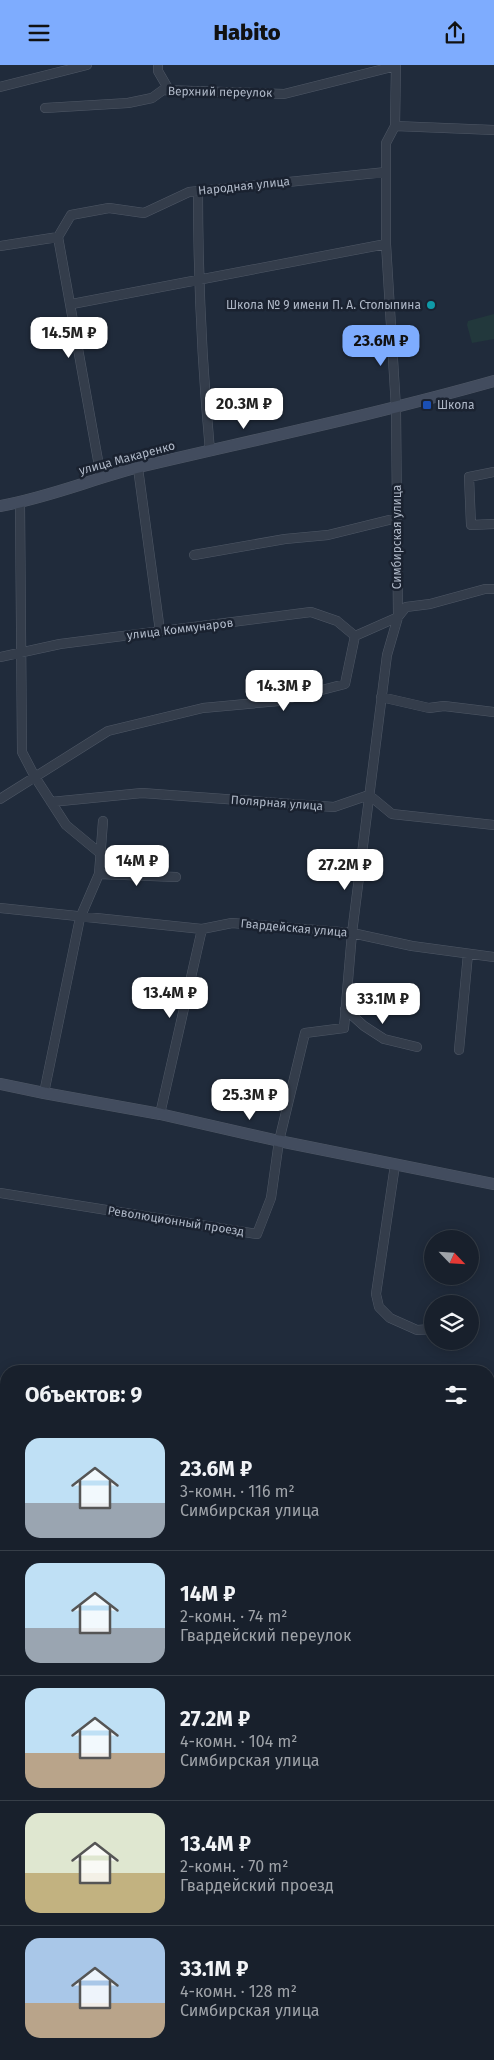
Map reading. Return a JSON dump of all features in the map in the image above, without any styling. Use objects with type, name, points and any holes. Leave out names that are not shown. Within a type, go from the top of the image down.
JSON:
[{"type":"main road","name":"улица Макаренко","points":[[0,506],[20,503],[101,477],[396,408],[494,381]]},
{"type":"main road","points":[[0,1084],[160,1114],[279,1141],[494,1184]]},
{"type":"street","points":[[0,87],[87,65]]},
{"type":"street","points":[[158,65],[158,71],[169,90]]},
{"type":"street","name":"Верхний переулок","points":[[45,109],[128,103],[152,98],[163,90],[284,94],[396,66]]},
{"type":"street","name":"Симбирская улица","points":[[279,1141],[306,1033],[344,1028],[352,933],[387,655],[398,617],[396,408],[386,244],[386,143],[395,126],[396,66]]},
{"type":"street","points":[[395,126],[494,130]]},
{"type":"street","name":"Народная улица","points":[[58,237],[71,215],[109,208],[144,213],[189,192],[386,172]]},
{"type":"street","points":[[198,191],[199,280],[204,389],[210,451]]},
{"type":"street","points":[[0,246],[58,237],[72,304],[101,477]]},
{"type":"street","points":[[72,304],[386,244]]},
{"type":"street","points":[[138,468],[160,631]]},
{"type":"street","points":[[494,472],[468,477],[471,525],[494,524]]},
{"type":"street","points":[[20,503],[22,751],[35,777],[66,825],[101,854]]},
{"type":"street","points":[[194,555],[285,539],[328,535],[397,518]]},
{"type":"street","points":[[0,799],[108,731],[204,708],[279,701],[345,684],[355,636],[398,617],[406,607],[430,604],[485,589],[494,589]]},
{"type":"street","name":"улица Коммунаров","points":[[0,657],[60,644],[311,612],[337,621],[355,636]]},
{"type":"street","points":[[382,697],[429,708],[444,706],[494,712]]},
{"type":"street","name":"Полярная улица","points":[[51,802],[142,793],[334,807],[369,795]]},
{"type":"street","points":[[369,795],[392,814],[494,825]]},
{"type":"street","points":[[44,1093],[80,918],[99,874],[103,821]]},
{"type":"street","points":[[99,874],[176,877]]},
{"type":"street","name":"Гвардейская улица","points":[[0,908],[80,918],[202,929],[232,923],[352,933],[412,946],[494,957]]},
{"type":"street","points":[[160,1114],[202,929]]},
{"type":"street","points":[[459,1050],[468,954]]},
{"type":"street","points":[[345,1009],[364,1026],[384,1039],[417,1047]]},
{"type":"street","name":"Революционный проезд","points":[[0,1193],[257,1234],[271,1199],[279,1141]]},
{"type":"street","points":[[395,1165],[392,1197],[376,1294],[379,1307],[390,1318],[417,1330],[424,1330]]},
{"type":"green space","points":[[494,314],[494,339],[472,343],[467,325],[468,321]]},
{"type":"place","name":"Школа № 9 имени П. А. Столыпина","points":[[431,305]]},
{"type":"place","name":"Школа","points":[[427,405]]}]
